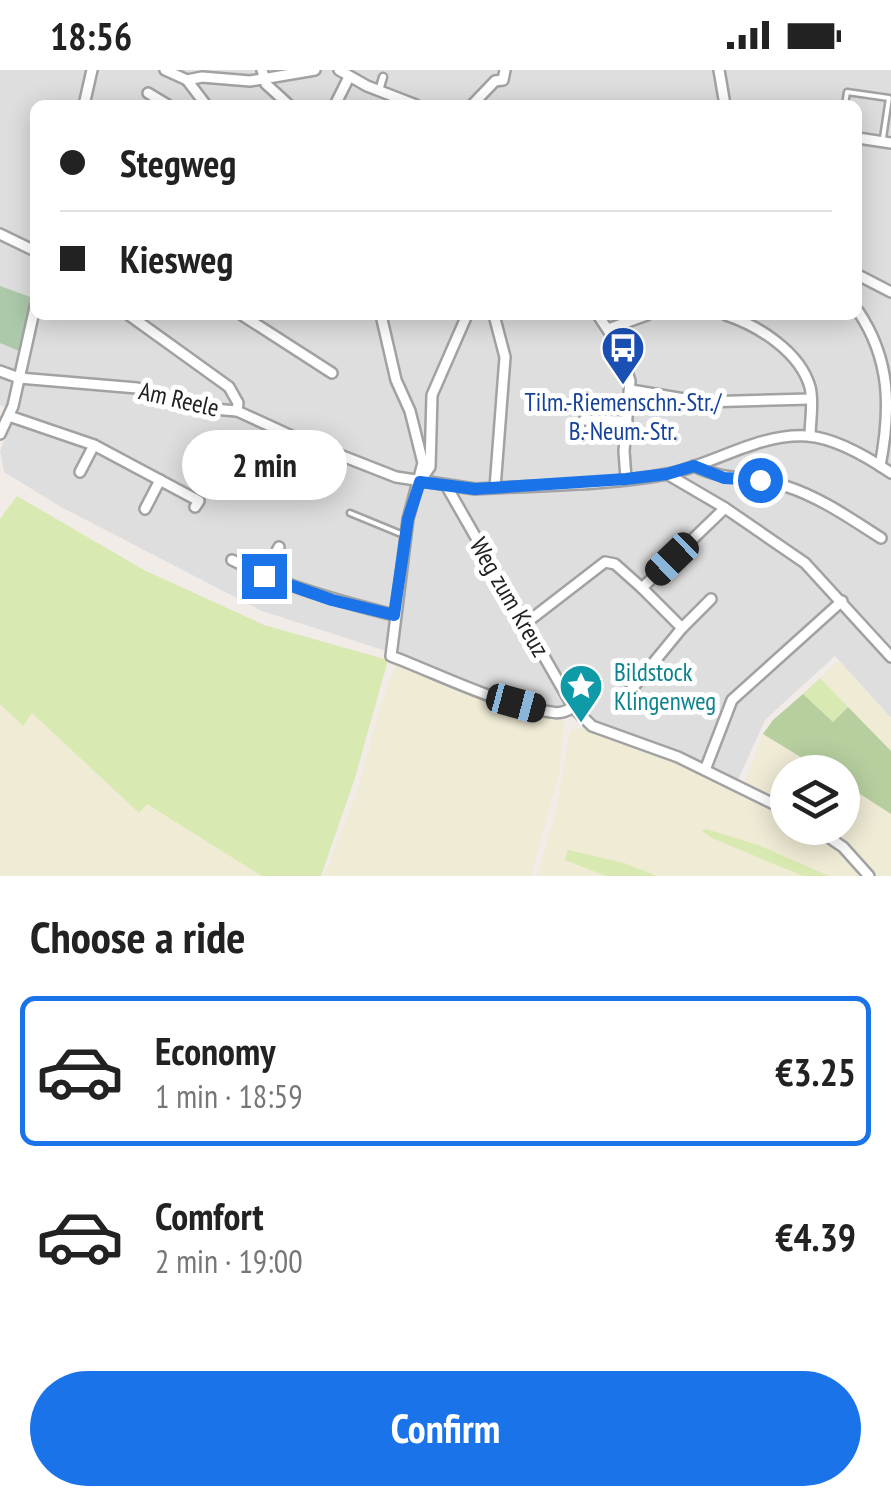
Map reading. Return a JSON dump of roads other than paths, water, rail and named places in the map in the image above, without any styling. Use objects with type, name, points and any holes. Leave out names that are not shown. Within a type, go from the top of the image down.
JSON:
[{"type":"street","points":[[85,100],[92,70]]},
{"type":"street","points":[[165,70],[187,80],[202,100]]},
{"type":"street","points":[[187,80],[250,80],[264,74],[315,70]]},
{"type":"street","points":[[339,70],[391,100]]},
{"type":"street","points":[[477,100],[495,81],[503,80],[505,70]]},
{"type":"street","points":[[720,70],[725,100]]},
{"type":"street","points":[[264,74],[266,84],[284,100]]},
{"type":"street","points":[[338,100],[349,77]]},
{"type":"street","points":[[379,92],[383,77]]},
{"type":"street","points":[[148,93],[160,100]]},
{"type":"street","points":[[862,139],[887,142]]},
{"type":"street","points":[[0,234],[30,248]]},
{"type":"street","points":[[862,277],[891,292]]},
{"type":"street","points":[[862,318],[879,348],[886,371],[890,418],[880,466]]},
{"type":"street","points":[[0,434],[9,416],[32,320]]},
{"type":"street","points":[[136,320],[228,388],[238,403],[236,410]]},
{"type":"street","points":[[250,320],[332,373]]},
{"type":"street","points":[[382,320],[396,380],[423,462],[406,536],[391,656],[516,703],[564,713],[573,706],[592,726],[705,770],[770,802]]},
{"type":"street","points":[[420,482],[430,467],[432,394],[465,320]]},
{"type":"street","points":[[495,320],[505,358],[495,488]]},
{"type":"street","points":[[602,320],[619,347],[631,390],[624,450],[626,479]]},
{"type":"street","points":[[608,329],[633,320]]},
{"type":"street","points":[[737,320],[762,331],[780,346],[806,378],[811,399],[810,436],[841,446],[891,473]]},
{"type":"street","name":"Am Reele","points":[[0,371],[18,378],[137,388],[213,409],[236,410],[396,477],[447,487],[495,488],[667,474],[752,445],[810,436]]},
{"type":"street","points":[[631,390],[702,402],[811,399]]},
{"type":"street","points":[[9,416],[94,444],[198,501],[195,507]]},
{"type":"street","points":[[584,420],[628,421]]},
{"type":"street","points":[[80,472],[94,444]]},
{"type":"street","points":[[694,466],[724,478],[785,486],[836,510],[881,538]]},
{"type":"street","points":[[667,474],[805,563],[891,657]]},
{"type":"street","points":[[146,509],[160,480]]},
{"type":"street","name":"Weg zum Kreuz","points":[[447,487],[573,706]]},
{"type":"street","points":[[642,588],[725,508]]},
{"type":"street","points":[[264,576],[279,547]]},
{"type":"street","points":[[232,560],[332,600],[394,615]]},
{"type":"street","points":[[526,622],[605,562],[615,564],[682,628]]},
{"type":"street","points":[[622,701],[711,598]]},
{"type":"street","points":[[705,770],[732,700],[842,601]]},
{"type":"street","points":[[840,845],[869,876]]},
{"type":"lane","points":[[845,100],[846,92],[889,98],[887,142]]},
{"type":"lane","points":[[350,513],[406,536]]},
{"type":"place","name":"Tilm.-Riemenschn.-Str./ B.-Neum.-Str.","points":[[623,386]]},
{"type":"place","name":"Bildstock Klingenweg","points":[[581,724]]}]
